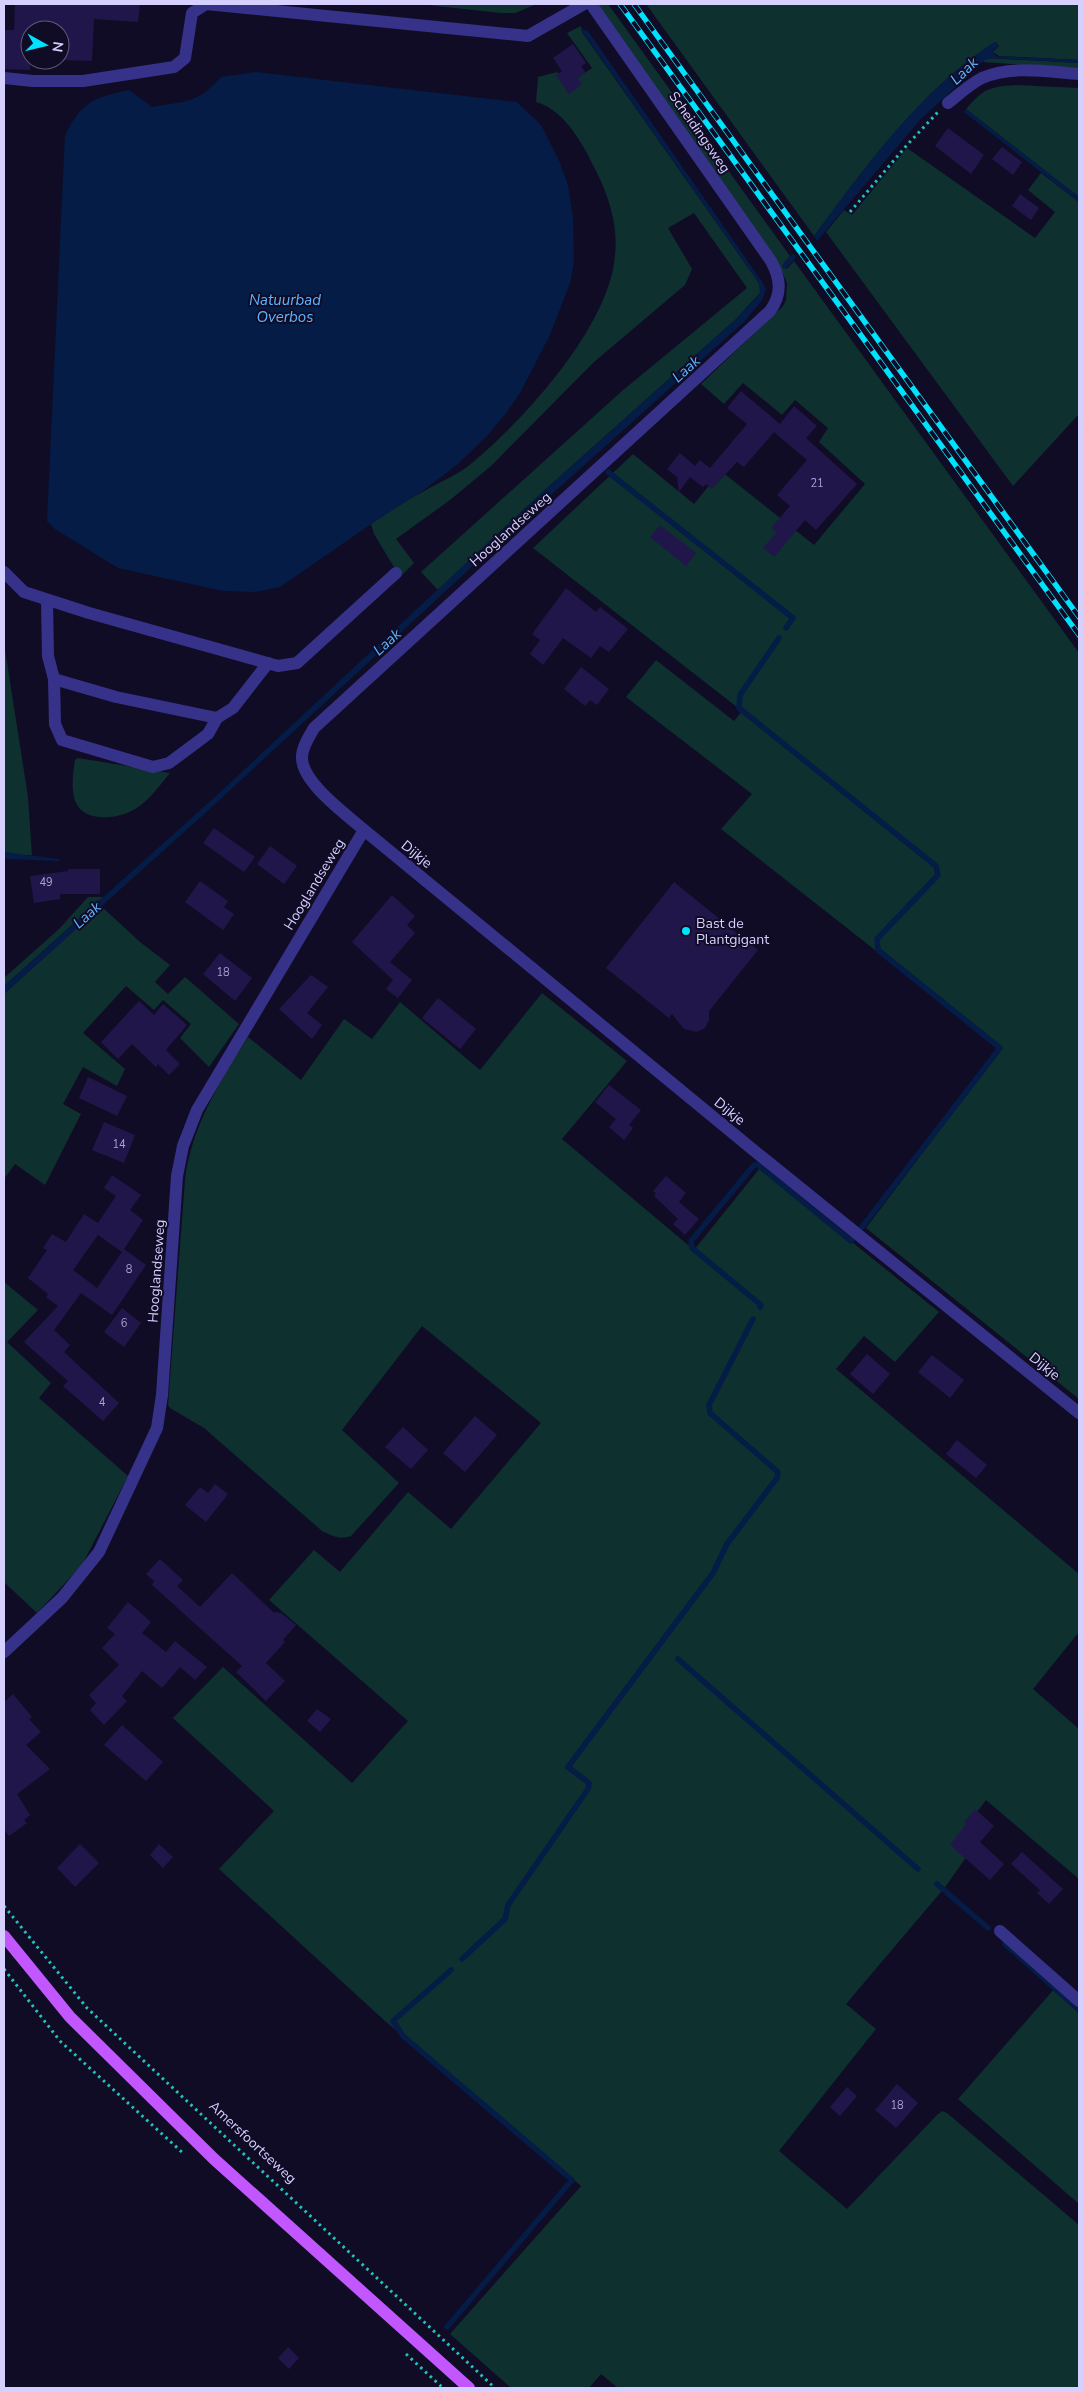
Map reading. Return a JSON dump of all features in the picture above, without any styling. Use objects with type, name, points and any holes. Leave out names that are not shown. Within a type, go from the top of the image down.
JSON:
[{"type":"main road","points":[[4,1936],[70,2017],[214,2159],[469,2388]]},
{"type":"street","points":[[4,78],[33,81],[82,81],[174,66],[184,58],[192,12],[206,4],[528,36],[584,4]]},
{"type":"street","name":"Scheidingsweg","points":[[592,4],[771,261],[779,280]]},
{"type":"street","points":[[948,103],[982,78],[996,74],[1029,71],[1079,74]]},
{"type":"street","name":"Hooglandseweg","points":[[4,1652],[62,1598],[99,1552],[144,1459],[157,1428],[162,1395],[177,1176],[189,1129],[215,1078],[364,830],[314,785],[305,770],[302,756],[314,728],[770,311],[778,296],[779,280]]},
{"type":"street","points":[[4,572],[24,592],[47,600],[278,666],[297,663],[396,573]]},
{"type":"street","points":[[47,600],[48,656],[54,679],[55,724],[62,740],[153,767],[169,762],[208,734],[217,718],[233,708],[268,663]]},
{"type":"street","points":[[54,679],[116,697],[217,718]]},
{"type":"street","name":"Dijkje","points":[[364,830],[762,1158],[1079,1412]]},
{"type":"street","points":[[1000,1931],[1079,2000]]},
{"type":"path","points":[[850,212],[907,145],[948,103]]},
{"type":"path","name":"Amersfoortseweg","points":[[4,1906],[87,2008],[495,2388]]},
{"type":"green space","points":[[419,4],[537,4],[515,13],[500,13]]},
{"type":"green space","points":[[598,4],[608,4],[790,256],[784,263],[787,269],[794,261],[1079,653],[1079,1399],[866,1228],[1001,1049],[721,829],[752,794],[626,697],[656,660],[734,721],[742,711],[533,548],[633,454],[694,504],[721,471],[814,545],[865,484],[819,442],[828,428],[795,400],[782,415],[743,383],[724,404],[701,384],[783,306],[786,300],[787,283],[780,267]]},
{"type":"green space","points":[[646,4],[1079,4],[1079,60],[999,56],[993,52],[999,46],[995,42],[942,83],[919,106],[814,236]]},
{"type":"green space","points":[[581,26],[582,32],[759,283],[761,292],[736,319],[537,497],[438,590],[421,572],[622,391],[747,288],[694,213],[668,228],[692,269],[685,285],[594,362],[491,466],[450,500],[396,539],[414,563],[400,577],[374,534],[371,524],[405,502],[467,467],[516,422],[561,370],[581,341],[598,311],[610,283],[616,245],[612,214],[602,184],[581,142],[565,121],[547,106],[536,102],[538,77],[557,72],[567,85],[592,68],[567,33]]},
{"type":"green space","points":[[987,58],[1079,63],[1079,69],[983,62]]},
{"type":"green space","points":[[1015,85],[1079,88],[1079,197],[966,109],[977,97],[987,90]]},
{"type":"green space","points":[[907,148],[1035,238],[1055,212],[1028,190],[1041,173],[1079,202],[1079,414],[1013,486],[826,232],[844,210],[852,215]]},
{"type":"green space","points":[[4,643],[28,797],[32,855],[4,856]]},
{"type":"green space","points":[[78,758],[170,773],[140,806],[118,816],[101,817],[82,811],[74,798],[75,760]]},
{"type":"green space","points":[[88,897],[103,897],[4,986],[4,978],[59,929]]},
{"type":"green space","points":[[101,906],[140,942],[170,965],[155,982],[168,994],[185,977],[239,1024],[209,1067],[180,1038],[191,1024],[163,1000],[154,1010],[126,986],[83,1033],[125,1069],[117,1086],[83,1067],[63,1104],[81,1114],[45,1185],[15,1164],[4,1179],[4,994]]},
{"type":"green space","points":[[542,993],[627,1061],[562,1139],[694,1250],[760,1168],[939,1312],[895,1362],[864,1336],[836,1369],[1079,1574],[1079,1632],[1033,1689],[1079,1729],[1079,1879],[986,1800],[954,1843],[967,1856],[946,1886],[846,2004],[876,2029],[779,2151],[847,2209],[937,2115],[942,2111],[947,2113],[1079,2225],[1079,2388],[618,2388],[601,2374],[589,2388],[511,2388],[450,2334],[581,2186],[385,2021],[219,1869],[274,1811],[173,1718],[223,1667],[352,1783],[408,1721],[269,1600],[314,1550],[340,1572],[408,1492],[451,1529],[541,1423],[422,1326],[342,1430],[399,1483],[351,1536],[340,1537],[322,1531],[204,1428],[170,1408],[168,1405],[185,1180],[188,1160],[200,1123],[217,1088],[248,1037],[301,1080],[344,1019],[372,1039],[400,1002],[480,1070]]},
{"type":"green space","points":[[4,1282],[38,1310],[7,1342],[51,1383],[39,1398],[128,1476],[82,1565],[37,1613],[4,1582]]},
{"type":"green space","points":[[1055,1988],[1079,2009],[1079,2204],[958,2099]]},
{"type":"water","points":[[583,29],[588,31],[763,283],[766,290],[762,300],[745,321],[513,529],[202,816],[4,994],[4,986],[216,796],[537,497],[736,319],[760,294],[759,283],[582,31]]},
{"type":"water","points":[[995,42],[999,45],[993,52],[996,56],[1079,60],[1079,63],[994,58],[985,60],[921,119],[817,241],[814,236],[860,174],[901,125],[945,80]]},
{"type":"water","name":"Natuurbad Overbos","points":[[256,72],[517,102],[541,125],[560,163],[568,185],[573,217],[574,262],[570,283],[550,335],[520,393],[488,435],[458,464],[424,490],[280,587],[255,592],[223,591],[118,568],[55,529],[47,521],[65,135],[83,108],[97,99],[106,96],[129,90],[152,107],[174,104],[198,97],[213,86],[221,77]]},
{"type":"water","points":[[966,109],[1079,197],[1079,202],[964,112]]},
{"type":"water","points":[[4,852],[59,859],[60,861],[4,859]]},
{"type":"building","points":[[15,4],[140,4],[138,22],[94,19],[92,61],[70,60],[70,20],[20,20],[20,70],[4,69],[4,30],[14,30]]},
{"type":"building","points":[[573,44],[586,63],[581,66],[586,73],[577,78],[582,84],[569,95],[556,75],[562,71],[553,58]]},
{"type":"building","points":[[948,128],[984,155],[971,174],[935,146]]},
{"type":"building","points":[[1002,147],[1022,162],[1013,175],[992,159]]},
{"type":"building","points":[[1020,194],[1039,208],[1031,220],[1012,206]]},
{"type":"building","points":[[741,391],[780,424],[794,406],[817,426],[806,438],[857,484],[816,530],[805,520],[774,557],[763,548],[777,532],[771,528],[790,506],[777,495],[807,460],[774,432],[744,467],[737,462],[712,489],[706,484],[703,487],[690,477],[679,492],[677,477],[667,469],[680,453],[695,466],[700,460],[710,468],[747,424],[727,408]]},
{"type":"building","points":[[660,525],[696,553],[686,566],[650,537]]},
{"type":"building","points":[[566,588],[596,612],[600,607],[628,629],[609,652],[600,646],[591,658],[563,638],[543,665],[530,654],[540,640],[532,634]]},
{"type":"building","points":[[581,667],[609,689],[597,705],[590,700],[585,706],[564,689]]},
{"type":"building","points":[[214,828],[255,857],[244,872],[203,843]]},
{"type":"building","points":[[270,846],[297,866],[284,884],[257,864]]},
{"type":"building","points":[[68,869],[100,869],[100,894],[60,894],[60,899],[34,903],[30,876],[68,871]]},
{"type":"building","points":[[200,881],[228,901],[224,907],[234,914],[223,930],[185,902]]},
{"type":"building","points":[[674,882],[758,950],[709,1011],[709,1020],[705,1028],[697,1032],[684,1029],[672,1014],[669,1018],[606,968]]},
{"type":"building","points":[[392,895],[415,916],[407,925],[415,933],[390,962],[412,980],[398,998],[386,989],[393,980],[352,942]]},
{"type":"building","points":[[220,953],[252,978],[235,1001],[203,974]]},
{"type":"building","points":[[311,975],[328,987],[307,1013],[322,1025],[312,1039],[279,1009]]},
{"type":"building","points":[[438,998],[476,1029],[460,1049],[422,1018]]},
{"type":"building","points":[[139,1001],[154,1015],[163,1004],[187,1025],[166,1050],[180,1064],[169,1075],[158,1064],[156,1067],[132,1044],[118,1059],[101,1042]]},
{"type":"building","points":[[88,1077],[127,1096],[117,1116],[79,1098]]},
{"type":"building","points":[[609,1085],[641,1110],[629,1125],[633,1128],[624,1140],[609,1127],[616,1119],[595,1102]]},
{"type":"building","points":[[104,1122],[135,1135],[124,1163],[92,1150]]},
{"type":"building","points":[[112,1175],[141,1195],[130,1210],[143,1220],[124,1249],[146,1265],[112,1315],[81,1293],[54,1330],[70,1345],[64,1352],[119,1403],[103,1421],[63,1386],[68,1381],[24,1342],[58,1306],[46,1297],[48,1294],[28,1278],[47,1250],[43,1248],[52,1234],[66,1242],[84,1214],[98,1223],[116,1196],[104,1188]],"holes":[[[98,1235],[122,1252],[97,1288],[73,1270]]]},
{"type":"building","points":[[666,1176],[686,1193],[679,1202],[699,1219],[685,1235],[673,1224],[678,1219],[654,1196],[656,1193],[653,1191]]},
{"type":"building","points":[[122,1308],[141,1323],[124,1347],[104,1332]]},
{"type":"building","points":[[867,1354],[890,1374],[873,1394],[850,1374]]},
{"type":"building","points":[[932,1355],[964,1380],[950,1398],[918,1372]]},
{"type":"building","points":[[475,1416],[497,1435],[465,1472],[443,1453]]},
{"type":"building","points":[[403,1427],[428,1450],[411,1469],[385,1447]]},
{"type":"building","points":[[957,1440],[987,1465],[976,1478],[946,1454]]},
{"type":"building","points":[[215,1484],[228,1494],[206,1522],[185,1505],[200,1487],[208,1493]]},
{"type":"building","points":[[160,1559],[183,1580],[177,1586],[200,1607],[232,1573],[273,1612],[281,1613],[296,1625],[283,1640],[285,1642],[266,1663],[285,1681],[266,1701],[236,1672],[242,1666],[152,1585],[154,1581],[146,1574]]},
{"type":"building","points":[[128,1602],[151,1622],[142,1633],[166,1652],[175,1641],[207,1667],[195,1680],[180,1667],[162,1688],[142,1671],[122,1696],[127,1701],[104,1725],[90,1710],[96,1703],[89,1695],[119,1665],[102,1648],[115,1634],[107,1628]]},
{"type":"building","points":[[13,1694],[32,1717],[29,1719],[41,1732],[26,1745],[50,1769],[17,1794],[30,1815],[24,1820],[27,1823],[9,1836],[4,1829],[4,1702]]},
{"type":"building","points":[[317,1709],[331,1719],[320,1732],[307,1721]]},
{"type":"building","points":[[122,1725],[163,1762],[146,1781],[104,1745]]},
{"type":"building","points":[[975,1809],[994,1826],[980,1842],[1004,1864],[990,1880],[950,1845],[966,1824],[964,1822]]},
{"type":"building","points":[[80,1844],[99,1863],[75,1887],[57,1868]]},
{"type":"building","points":[[159,1844],[173,1857],[163,1868],[150,1855]]},
{"type":"building","points":[[1022,1852],[1063,1889],[1049,1904],[1037,1893],[1040,1890],[1011,1864]]},
{"type":"building","points":[[897,2084],[918,2103],[896,2128],[875,2110]]},
{"type":"building","points":[[847,2087],[857,2096],[840,2116],[830,2107]]},
{"type":"building","points":[[288,2347],[299,2358],[289,2369],[278,2358]]},
{"type":"waterway","name":"Laak","points":[[785,266],[793,257]]},
{"type":"waterway","points":[[608,472],[793,618],[786,628]]},
{"type":"waterway","points":[[779,638],[740,695],[739,708],[936,866],[938,875],[877,939],[878,950],[1000,1048],[862,1227]]},
{"type":"waterway","points":[[760,1307],[761,1305],[692,1248],[691,1241],[754,1165],[758,1165],[852,1240]]},
{"type":"waterway","points":[[462,1959],[505,1919],[508,1905],[588,1789],[589,1783],[568,1767],[713,1573],[727,1544],[777,1478],[778,1472],[710,1413],[709,1405],[753,1319]]},
{"type":"waterway","points":[[678,1659],[918,1869]]},
{"type":"waterway","points":[[937,1884],[988,1928]]},
{"type":"waterway","points":[[1005,1944],[1079,2010]]},
{"type":"waterway","points":[[447,2327],[572,2180],[403,2036],[393,2021],[451,1970]]},
{"type":"railway","points":[[620,4],[1079,635]]},
{"type":"railway","points":[[634,4],[1079,617]]},
{"type":"place","name":"Bast de Plantgigant","points":[[686,931]]}]
